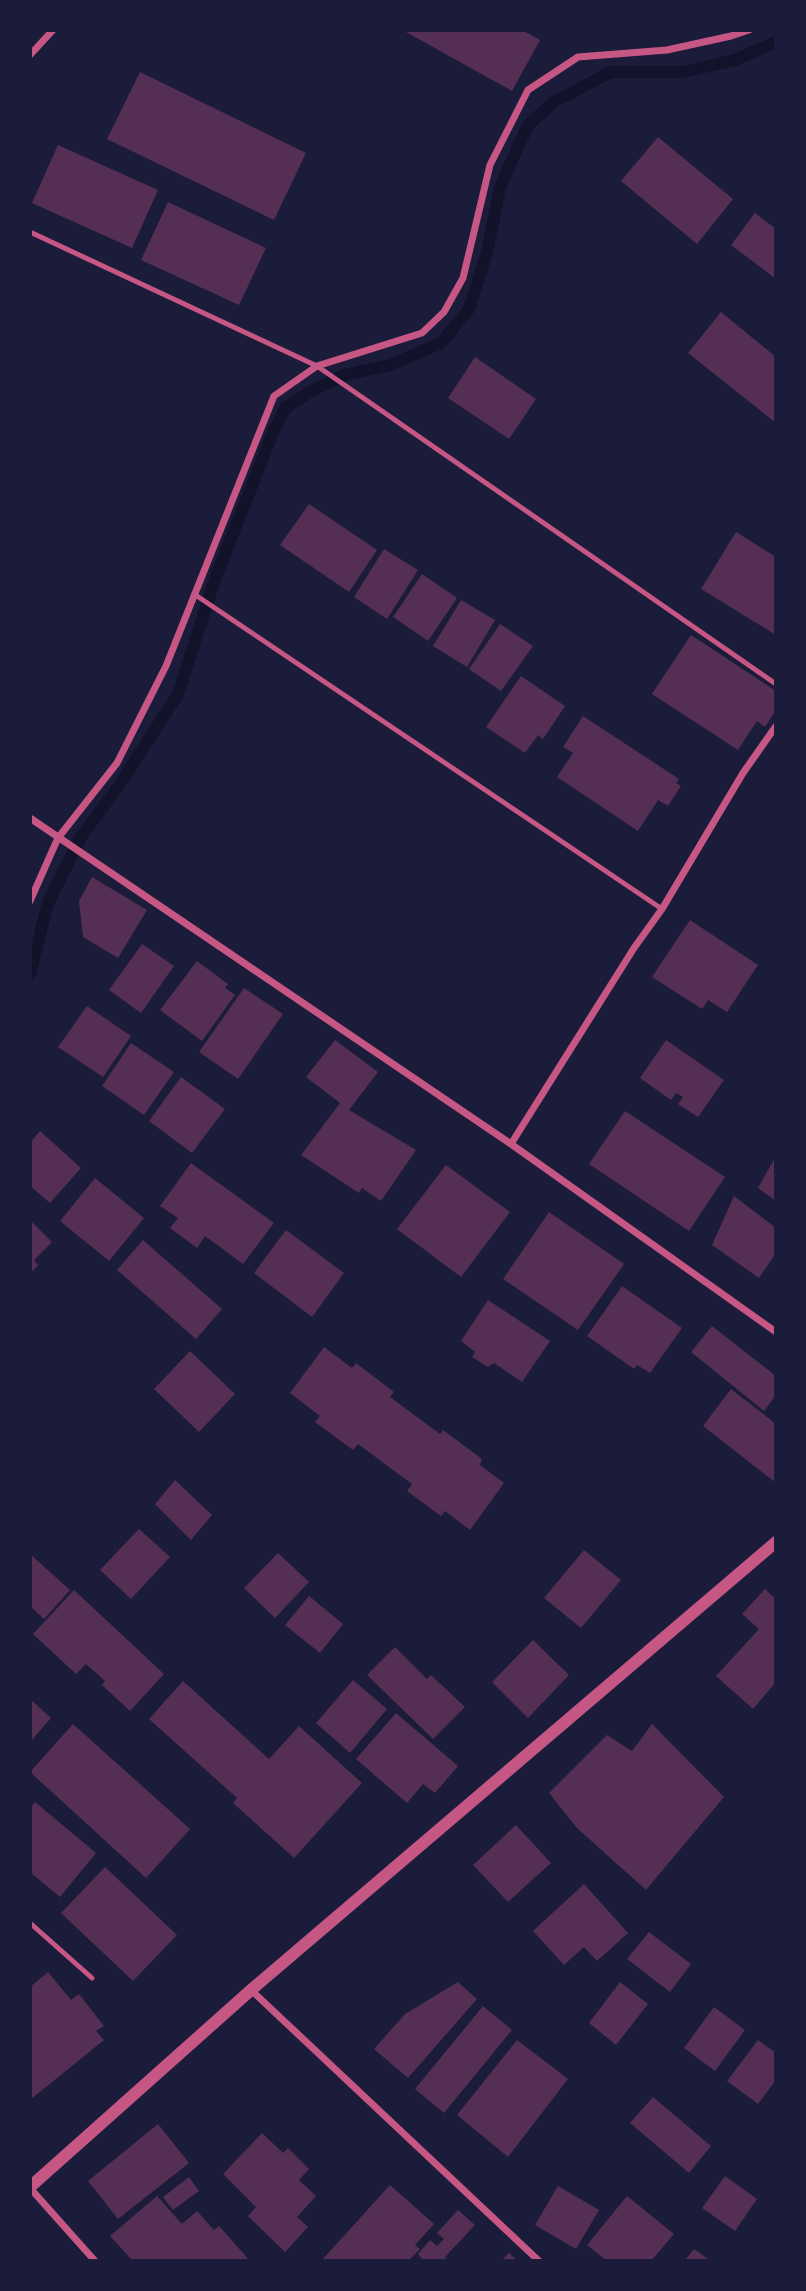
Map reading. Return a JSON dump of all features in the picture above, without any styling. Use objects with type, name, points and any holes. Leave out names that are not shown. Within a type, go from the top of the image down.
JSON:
[{"type":"street","points":[[30,55],[53,30]]},
{"type":"street","points":[[30,901],[58,838],[117,763],[166,666],[274,396],[317,366],[422,334],[444,312],[463,278],[490,165],[528,90],[578,57],[667,50],[749,30]]},
{"type":"street","points":[[511,1144],[634,948],[662,909],[743,773],[776,726]]},
{"type":"street","points":[[30,818],[511,1144],[776,1332]]},
{"type":"street","points":[[94,2261],[30,2188],[251,1990],[776,1542]]},
{"type":"street","points":[[251,1990],[540,2261]]},
{"type":"lane","points":[[30,232],[317,366],[776,684]]},
{"type":"lane","points":[[194,594],[662,909]]},
{"type":"lane","points":[[30,1923],[92,1978]]},
{"type":"building","points":[[522,30],[540,40],[512,91],[406,32]]},
{"type":"building","points":[[140,72],[306,153],[274,220],[107,139]]},
{"type":"building","points":[[658,137],[733,199],[697,244],[621,181]]},
{"type":"building","points":[[58,145],[158,190],[132,248],[32,203]]},
{"type":"building","points":[[168,202],[266,248],[239,305],[141,260]]},
{"type":"building","points":[[755,213],[776,229],[776,279],[731,245]]},
{"type":"building","points":[[721,312],[776,357],[776,423],[688,353]]},
{"type":"building","points":[[475,357],[536,399],[509,439],[448,398]]},
{"type":"building","points":[[309,504],[377,550],[349,592],[280,545]]},
{"type":"building","points":[[736,532],[776,557],[776,635],[701,589]]},
{"type":"building","points":[[384,549],[418,570],[387,619],[354,597]]},
{"type":"building","points":[[422,574],[457,598],[428,641],[393,617]]},
{"type":"building","points":[[461,600],[495,620],[467,667],[433,646]]},
{"type":"building","points":[[500,624],[533,646],[501,691],[469,669]]},
{"type":"building","points":[[691,635],[776,691],[776,710],[765,727],[757,721],[738,750],[652,694]]},
{"type":"building","points":[[521,676],[565,706],[543,739],[538,735],[525,753],[486,727]]},
{"type":"building","points":[[583,716],[679,779],[676,783],[681,786],[668,806],[658,800],[638,831],[557,777],[573,753],[563,747]]},
{"type":"building","points":[[92,877],[147,910],[118,958],[83,937],[79,901]]},
{"type":"building","points":[[690,920],[758,965],[727,1012],[708,1000],[702,1009],[652,977]]},
{"type":"building","points":[[142,944],[174,966],[141,1013],[109,990]]},
{"type":"building","points":[[197,961],[228,984],[225,988],[235,995],[202,1041],[160,1010]]},
{"type":"building","points":[[244,988],[283,1014],[238,1079],[199,1052]]},
{"type":"building","points":[[87,1006],[131,1036],[103,1077],[58,1047]]},
{"type":"building","points":[[335,1040],[378,1072],[349,1110],[416,1150],[381,1201],[362,1188],[359,1193],[301,1155],[340,1103],[306,1077]]},
{"type":"building","points":[[666,1040],[724,1080],[698,1117],[678,1104],[683,1097],[676,1093],[671,1100],[640,1078]]},
{"type":"building","points":[[131,1043],[174,1072],[144,1115],[102,1086]]},
{"type":"building","points":[[181,1077],[225,1109],[192,1153],[149,1121]]},
{"type":"building","points":[[625,1111],[725,1177],[689,1231],[589,1164]]},
{"type":"building","points":[[40,1131],[81,1168],[50,1203],[30,1186],[30,1143]]},
{"type":"building","points":[[776,1156],[776,1201],[758,1188]]},
{"type":"building","points":[[191,1163],[274,1223],[243,1264],[205,1236],[197,1248],[170,1228],[178,1218],[160,1206]]},
{"type":"building","points":[[446,1165],[510,1212],[461,1277],[397,1229]]},
{"type":"building","points":[[95,1178],[144,1218],[109,1261],[60,1221]]},
{"type":"building","points":[[734,1196],[776,1228],[776,1253],[759,1278],[712,1245]]},
{"type":"building","points":[[549,1212],[624,1264],[578,1330],[503,1279]]},
{"type":"building","points":[[30,1220],[52,1242],[34,1260],[38,1265],[30,1274]]},
{"type":"building","points":[[286,1230],[344,1273],[312,1317],[254,1273]]},
{"type":"building","points":[[143,1240],[222,1309],[196,1339],[117,1270]]},
{"type":"building","points":[[622,1286],[682,1328],[650,1373],[637,1365],[634,1369],[587,1336]]},
{"type":"building","points":[[488,1300],[550,1341],[522,1382],[494,1363],[488,1367],[472,1357],[475,1352],[461,1341]]},
{"type":"building","points":[[712,1326],[776,1376],[776,1395],[764,1411],[691,1352]]},
{"type":"building","points":[[324,1347],[352,1368],[356,1363],[394,1392],[390,1397],[440,1434],[443,1430],[482,1459],[480,1465],[504,1483],[470,1530],[445,1511],[441,1516],[407,1491],[412,1484],[358,1444],[353,1450],[315,1422],[320,1416],[290,1393]]},
{"type":"building","points":[[190,1351],[235,1394],[199,1432],[154,1389]]},
{"type":"building","points":[[731,1389],[776,1424],[776,1483],[703,1426]]},
{"type":"building","points":[[175,1480],[212,1515],[191,1540],[155,1504]]},
{"type":"building","points":[[139,1529],[170,1557],[131,1599],[100,1570]]},
{"type":"building","points":[[584,1550],[621,1580],[581,1628],[544,1598]]},
{"type":"building","points":[[278,1553],[309,1582],[275,1618],[244,1588]]},
{"type":"building","points":[[30,1554],[70,1590],[44,1619],[30,1606]]},
{"type":"building","points":[[765,1589],[776,1599],[776,1682],[753,1709],[716,1676],[759,1629],[742,1614]]},
{"type":"building","points":[[74,1590],[164,1674],[130,1711],[102,1685],[105,1681],[86,1664],[76,1674],[33,1634]]},
{"type":"building","points":[[309,1596],[343,1624],[320,1653],[285,1625]]},
{"type":"building","points":[[533,1640],[569,1675],[528,1718],[492,1682]]},
{"type":"building","points":[[395,1647],[427,1679],[431,1675],[465,1707],[433,1739],[367,1675]]},
{"type":"building","points":[[353,1680],[387,1709],[350,1753],[316,1723]]},
{"type":"building","points":[[183,1681],[269,1759],[299,1726],[362,1783],[294,1858],[233,1803],[237,1798],[149,1719]]},
{"type":"building","points":[[30,1699],[51,1718],[30,1742]]},
{"type":"building","points":[[396,1713],[458,1766],[435,1793],[423,1784],[407,1803],[356,1759]]},
{"type":"building","points":[[73,1724],[190,1829],[146,1878],[30,1772]]},
{"type":"building","points":[[652,1724],[724,1797],[646,1890],[577,1828],[549,1793],[607,1735],[632,1751]]},
{"type":"building","points":[[35,1802],[96,1853],[60,1897],[30,1872],[30,1808]]},
{"type":"building","points":[[516,1825],[551,1863],[508,1902],[473,1865]]},
{"type":"building","points":[[105,1867],[177,1935],[133,1981],[61,1913]]},
{"type":"building","points":[[584,1884],[628,1933],[597,1961],[584,1947],[564,1965],[533,1931]]},
{"type":"building","points":[[649,1932],[691,1964],[670,1992],[627,1959]]},
{"type":"building","points":[[48,1972],[71,2000],[79,1994],[104,2026],[96,2031],[104,2040],[30,2100],[30,1987]]},
{"type":"building","points":[[458,1982],[477,1999],[408,2078],[374,2049],[405,2014]]},
{"type":"building","points":[[620,1982],[648,2004],[616,2045],[589,2023]]},
{"type":"building","points":[[483,2006],[512,2030],[444,2113],[415,2089]]},
{"type":"building","points":[[714,2007],[745,2030],[715,2071],[684,2048]]},
{"type":"building","points":[[517,2040],[568,2079],[508,2157],[457,2115]]},
{"type":"building","points":[[758,2040],[776,2053],[776,2080],[758,2104],[727,2081]]},
{"type":"building","points":[[653,2097],[711,2146],[689,2173],[630,2123]]},
{"type":"building","points":[[158,2124],[189,2163],[118,2219],[88,2181]]},
{"type":"building","points":[[262,2133],[283,2153],[288,2148],[309,2169],[299,2180],[316,2196],[297,2217],[308,2227],[285,2252],[248,2216],[256,2207],[223,2174]]},
{"type":"building","points":[[725,2176],[757,2199],[735,2231],[702,2208]]},
{"type":"building","points":[[189,2177],[199,2191],[173,2210],[163,2197]]},
{"type":"building","points":[[390,2185],[434,2224],[415,2245],[420,2249],[408,2261],[321,2261]]},
{"type":"building","points":[[558,2186],[599,2210],[576,2249],[535,2225]]},
{"type":"building","points":[[157,2196],[182,2224],[197,2211],[214,2230],[219,2226],[250,2261],[133,2261],[110,2236]]},
{"type":"building","points":[[627,2196],[674,2234],[651,2261],[607,2261],[587,2245]]},
{"type":"building","points":[[458,2210],[475,2225],[445,2257],[449,2261],[420,2261],[422,2259],[418,2254],[430,2240],[437,2246],[444,2239],[437,2233]]},
{"type":"building","points":[[694,2249],[711,2261],[684,2261]]},
{"type":"building","points":[[509,2253],[518,2261],[501,2261]]},
{"type":"waterway","points":[[30,974],[48,903],[82,835],[120,784],[178,694],[215,579],[285,408],[313,390],[345,375],[390,365],[441,343],[469,309],[487,252],[500,187],[528,125],[554,102],[611,72],[683,72],[735,60],[776,42]]}]
